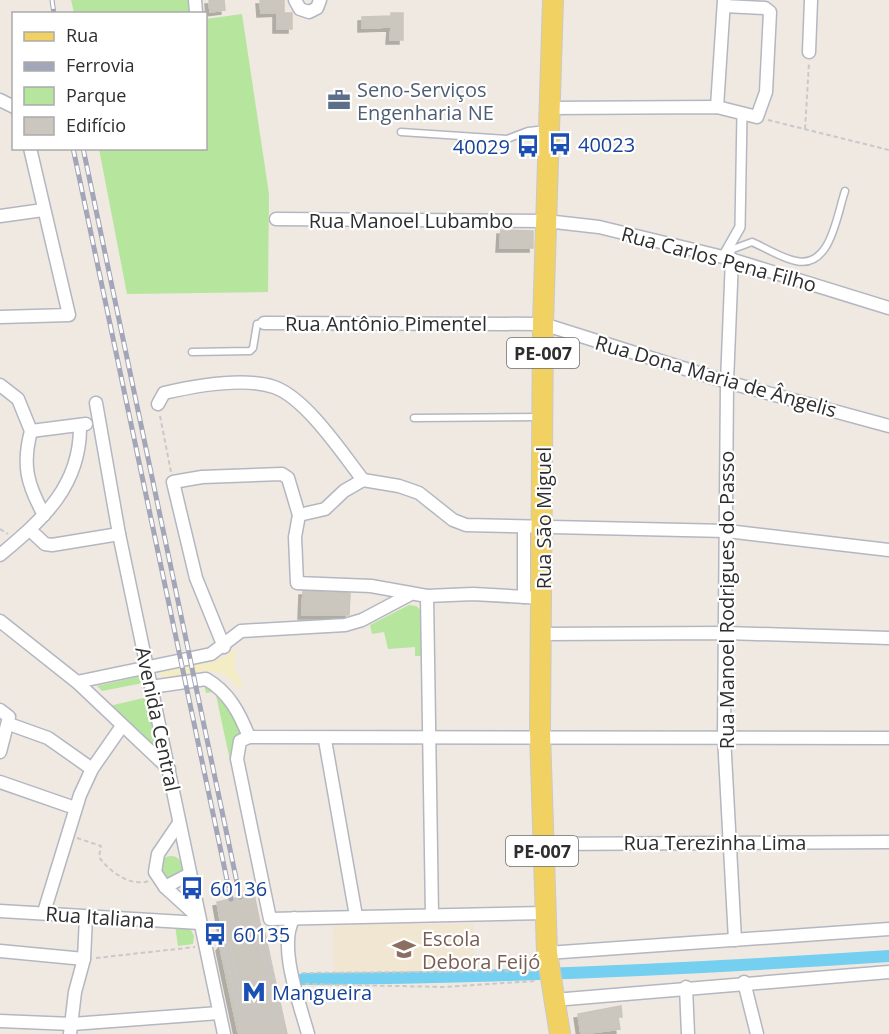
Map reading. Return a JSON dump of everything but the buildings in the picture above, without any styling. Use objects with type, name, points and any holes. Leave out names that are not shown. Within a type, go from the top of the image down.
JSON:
[{"type":"main road","name":"Rua São Miguel","points":[[553,0],[543,324],[543,417],[533,528],[533,597],[543,634],[540,736],[541,844],[549,970],[560,1034]]},
{"type":"street","points":[[295,0],[300,9],[309,12],[317,8],[320,0]]},
{"type":"street","points":[[809,52],[811,0]]},
{"type":"street","points":[[549,108],[717,107],[757,117],[766,92],[770,12],[765,8],[724,3],[717,107]]},
{"type":"street","name":"Rua Manoel Rodrigues do Passo","points":[[735,940],[724,737],[727,258],[740,227],[742,114]]},
{"type":"street","points":[[0,317],[68,317],[70,314],[43,210],[30,150]]},
{"type":"street","points":[[0,216],[43,210]]},
{"type":"street","name":"Rua Manoel Lubambo","points":[[276,219],[546,221]]},
{"type":"street","name":"Rua Carlos Pena Filho","points":[[546,221],[633,234],[727,258],[889,308]]},
{"type":"street","name":"Rua Antônio Pimentel","points":[[264,323],[543,324]]},
{"type":"street","name":"Rua Dona Maria de Ângelis","points":[[543,324],[727,382],[889,426]]},
{"type":"street","points":[[158,404],[164,393],[199,384],[272,386],[320,423],[363,480]]},
{"type":"street","points":[[0,385],[18,399],[31,431],[25,461],[34,498],[44,515]]},
{"type":"street","name":"Avenida Central","points":[[96,403],[119,534],[224,1034]]},
{"type":"street","points":[[31,431],[98,423]]},
{"type":"street","points":[[0,555],[30,530],[67,485],[80,446],[80,425]]},
{"type":"street","points":[[224,647],[196,578],[173,482],[202,477],[282,474],[288,478],[299,515],[295,579],[302,584],[371,586],[409,595],[533,597]]},
{"type":"street","points":[[299,515],[325,509],[344,491],[363,480],[399,486],[419,493],[460,524],[533,528],[727,531],[889,550]]},
{"type":"street","points":[[30,530],[45,544],[52,545],[119,534]]},
{"type":"street","points":[[77,682],[199,657],[224,647],[235,634],[241,631],[345,625],[362,620],[409,595]]},
{"type":"street","points":[[427,596],[432,915]]},
{"type":"street","points":[[0,621],[77,682],[169,769]]},
{"type":"street","points":[[543,634],[726,633],[889,638]]},
{"type":"street","points":[[151,687],[206,679],[225,694],[236,708],[249,737]]},
{"type":"street","points":[[0,710],[9,715],[0,752]]},
{"type":"street","points":[[9,722],[48,738],[92,769]]},
{"type":"street","points":[[44,912],[75,808],[92,769],[122,726]]},
{"type":"street","points":[[545,913],[270,919],[237,759],[240,741],[249,737],[325,740],[540,736],[889,738]]},
{"type":"street","points":[[325,740],[356,916]]},
{"type":"street","points":[[0,782],[75,808]]},
{"type":"street","points":[[179,823],[158,854],[155,867],[157,876],[165,887],[199,921]]},
{"type":"street","name":"Rua Terezinha Lima","points":[[541,844],[889,842]]},
{"type":"street","points":[[165,887],[190,874]]},
{"type":"street","name":"Rua Italiana","points":[[0,910],[86,917],[199,921]]},
{"type":"street","points":[[71,1029],[75,992],[84,958],[86,917]]},
{"type":"street","points":[[294,918],[287,941],[308,1034]]},
{"type":"street","points":[[549,970],[735,940],[889,929]]},
{"type":"street","points":[[0,951],[84,958]]},
{"type":"street","points":[[554,1000],[744,982],[889,972]]},
{"type":"street","points":[[744,982],[757,1034]]},
{"type":"street","points":[[686,987],[688,1034]]},
{"type":"street","points":[[0,1021],[71,1029],[219,1013]]},
{"type":"lane","points":[[401,132],[507,139],[528,131],[548,129]]},
{"type":"lane","points":[[727,258],[733,249],[752,242],[795,261],[806,261],[818,256],[828,243],[845,191]]},
{"type":"lane","points":[[192,352],[250,351],[253,348],[257,324],[264,323]]},
{"type":"lane","points":[[414,418],[543,417]]},
{"type":"path","points":[[805,129],[809,52]]},
{"type":"path","points":[[757,117],[889,150]]},
{"type":"path","points":[[158,404],[173,482]]},
{"type":"path","points":[[67,832],[87,844],[100,846],[99,857],[128,880],[147,882],[157,876]]},
{"type":"path","points":[[255,1019],[243,1021],[241,1018],[223,945],[226,942],[230,944],[243,1007],[272,1000],[259,938],[262,933],[266,938],[280,1011],[279,1014],[268,1016]]},
{"type":"path","points":[[84,958],[205,946]]},
{"type":"path","points":[[294,979],[443,987],[549,970]]},
{"type":"path","points":[[294,979],[549,970]]},
{"type":"shaded area","name":"Escola Debora Feijó","points":[[333,924],[474,924],[475,973],[334,974]]},
{"type":"green space","points":[[71,0],[189,0],[191,12],[74,12]]},
{"type":"green space","points":[[242,14],[269,194],[268,292],[127,294],[99,150],[207,150],[207,19]]},
{"type":"green space","points":[[409,605],[421,610],[421,656],[415,656],[415,647],[388,649],[384,632],[372,634],[370,625]]},
{"type":"green space","points":[[141,676],[143,683],[102,691],[97,686]]},
{"type":"green space","points":[[203,681],[216,683],[242,731],[236,769],[232,770],[216,695],[213,692],[206,693]]},
{"type":"green space","points":[[148,697],[161,753],[109,706]]},
{"type":"green space","points":[[171,856],[179,859],[182,867],[179,875],[171,878],[163,875],[160,867],[163,859]]},
{"type":"green space","points":[[175,925],[190,928],[194,936],[193,944],[178,946]]},
{"type":"sand","points":[[236,649],[234,666],[243,688],[239,688],[232,680],[215,672],[196,672],[166,678],[160,675],[162,668],[222,658]]},
{"type":"waterway","points":[[303,979],[596,972],[889,956]]},
{"type":"railway","points":[[52,0],[54,12]]},
{"type":"railway","points":[[73,150],[231,899]]},
{"type":"railway","points":[[83,150],[240,897]]},
{"type":"place","name":"Seno-Serviços Engenharia NE","points":[[339,100]]},
{"type":"place","name":"40023","points":[[560,144]]},
{"type":"place","name":"40029","points":[[528,146]]},
{"type":"place","name":"60136","points":[[192,888]]},
{"type":"place","name":"60135","points":[[215,934]]},
{"type":"place","name":"Escola Debora Feijó","points":[[404,949]]},
{"type":"place","name":"Mangueira","points":[[254,992]]}]
